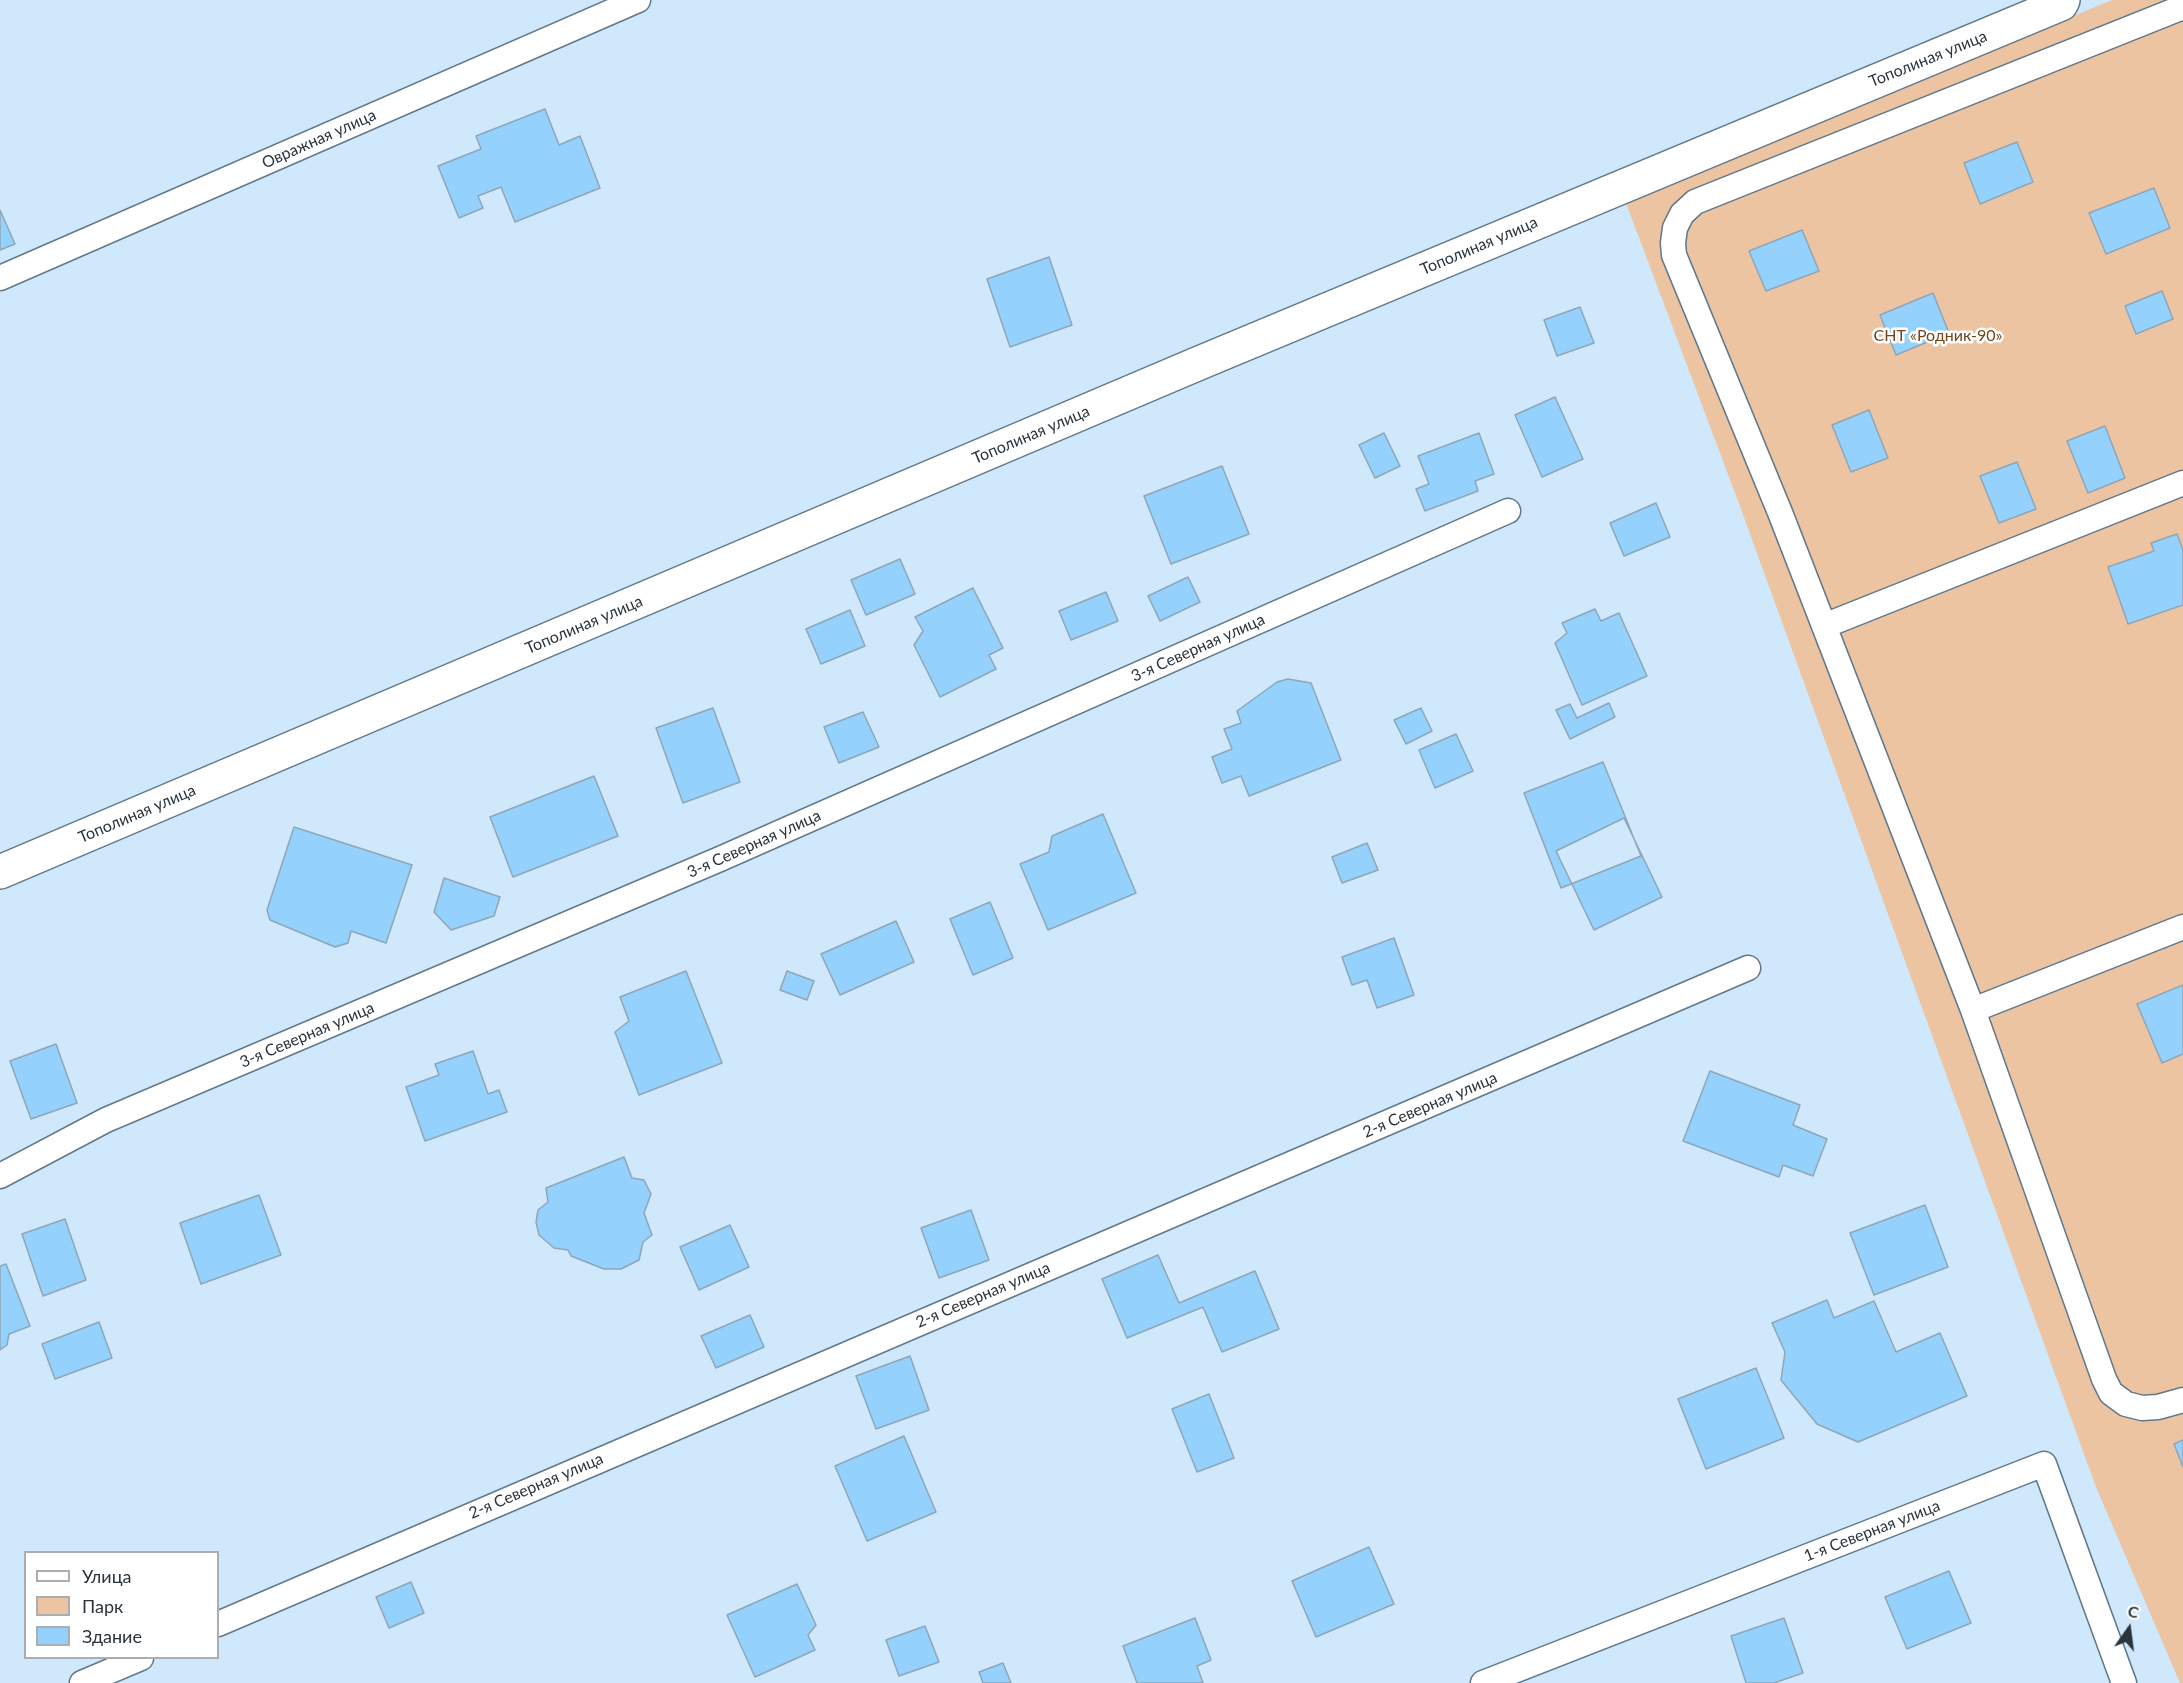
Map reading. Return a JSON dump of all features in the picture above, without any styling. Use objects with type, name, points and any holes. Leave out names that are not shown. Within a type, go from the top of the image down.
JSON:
[{"type":"street","name":"Тополиная улица","points":[[0,872],[1208,360],[2061,4],[2063,0]]},
{"type":"lane","name":"Овражная улица","points":[[0,278],[638,0]]},
{"type":"lane","points":[[2176,6],[1695,202],[1682,214],[1675,228],[1674,255],[1824,626],[1973,1010],[2068,1282],[2111,1393],[2126,1404],[2142,1408],[2158,1407],[2183,1400]]},
{"type":"lane","points":[[1824,626],[2183,483]]},
{"type":"lane","name":"3-я Северная улица","points":[[0,1176],[106,1120],[720,859],[1508,512]]},
{"type":"lane","points":[[1973,1010],[2183,927]]},
{"type":"lane","name":"2-я Северная улица","points":[[219,1624],[1748,968]]},
{"type":"lane","name":"1-я Северная улица","points":[[1483,1683],[2044,1464],[2124,1683]]},
{"type":"lane","points":[[82,1683],[139,1659]]},
{"type":"green space","name":"СНТ «Родник-90»","points":[[2112,0],[2183,0],[2183,1683],[2180,1683],[2096,1487],[1738,501],[1626,203],[1828,116]]},
{"type":"building","points":[[545,109],[559,145],[580,136],[600,188],[515,222],[501,187],[478,196],[483,208],[459,218],[438,166],[481,149],[476,136]]},
{"type":"building","points":[[2017,142],[2033,182],[1980,204],[1964,163]]},
{"type":"building","points":[[2154,188],[2170,228],[2106,254],[2089,213]]},
{"type":"building","points":[[0,210],[15,244],[0,250]]},
{"type":"building","points":[[1802,230],[1819,271],[1766,291],[1749,251]]},
{"type":"building","points":[[1049,257],[1072,325],[1010,347],[987,279]]},
{"type":"building","points":[[2162,291],[2173,319],[2136,334],[2125,306]]},
{"type":"building","points":[[1933,293],[1949,333],[1896,355],[1880,315]]},
{"type":"building","points":[[1580,307],[1594,343],[1557,356],[1544,320]]},
{"type":"building","points":[[1555,397],[1583,459],[1542,477],[1515,415]]},
{"type":"building","points":[[1869,410],[1888,458],[1851,472],[1832,425]]},
{"type":"building","points":[[2105,426],[2125,478],[2088,493],[2067,441]]},
{"type":"building","points":[[1384,433],[1400,466],[1375,478],[1359,445]]},
{"type":"building","points":[[1479,433],[1494,474],[1475,481],[1478,491],[1425,511],[1416,489],[1429,484],[1418,456]]},
{"type":"building","points":[[2017,462],[2036,509],[1999,523],[1980,476]]},
{"type":"building","points":[[1222,466],[1249,534],[1171,564],[1144,496]]},
{"type":"building","points":[[1656,503],[1670,537],[1624,556],[1610,523]]},
{"type":"building","points":[[2177,534],[2183,550],[2183,605],[2128,624],[2108,567],[2154,551],[2151,543]]},
{"type":"building","points":[[900,559],[915,594],[866,615],[851,580]]},
{"type":"building","points":[[1188,577],[1200,602],[1160,621],[1148,596]]},
{"type":"building","points":[[973,588],[1003,648],[989,655],[996,669],[940,697],[914,645],[923,631],[915,617]]},
{"type":"building","points":[[1106,592],[1118,621],[1071,640],[1059,611]]},
{"type":"building","points":[[1595,609],[1601,621],[1619,613],[1647,676],[1582,705],[1555,643],[1567,633],[1562,623]]},
{"type":"building","points":[[850,610],[865,646],[821,664],[806,629]]},
{"type":"building","points":[[1288,679],[1311,683],[1341,760],[1249,796],[1241,776],[1222,783],[1212,757],[1232,749],[1224,729],[1241,723],[1237,711],[1277,682]]},
{"type":"building","points":[[1609,703],[1615,717],[1570,739],[1556,710],[1570,704],[1577,718]]},
{"type":"building","points":[[713,708],[740,782],[683,803],[656,728]]},
{"type":"building","points":[[1421,708],[1432,731],[1406,744],[1394,720]]},
{"type":"building","points":[[863,712],[879,747],[839,763],[824,727]]},
{"type":"building","points":[[1456,734],[1473,771],[1435,788],[1419,750]]},
{"type":"building","points":[[1603,762],[1641,856],[1561,888],[1524,793]]},
{"type":"building","points":[[594,776],[618,836],[513,877],[490,817]]},
{"type":"building","points":[[1103,814],[1136,893],[1048,930],[1020,864],[1049,852],[1052,836]]},
{"type":"building","points":[[1624,818],[1662,897],[1594,930],[1556,851]]},
{"type":"building","points":[[294,827],[412,865],[386,943],[351,931],[348,943],[335,947],[270,920],[267,910]]},
{"type":"building","points":[[1367,843],[1378,870],[1342,883],[1332,857]]},
{"type":"building","points":[[444,878],[500,897],[494,916],[451,930],[434,912]]},
{"type":"building","points":[[990,902],[1013,958],[973,975],[950,919]]},
{"type":"building","points":[[896,921],[914,962],[840,995],[821,954]]},
{"type":"building","points":[[1394,938],[1414,995],[1377,1008],[1367,980],[1352,985],[1342,957]]},
{"type":"building","points":[[686,971],[722,1063],[639,1095],[615,1032],[629,1021],[620,997]]},
{"type":"building","points":[[787,971],[814,981],[807,1000],[780,990]]},
{"type":"building","points":[[2183,985],[2183,1054],[2162,1063],[2137,1004]]},
{"type":"building","points":[[56,1044],[77,1103],[31,1119],[10,1061]]},
{"type":"building","points":[[473,1051],[488,1094],[499,1090],[507,1112],[425,1141],[406,1087],[439,1075],[435,1064]]},
{"type":"building","points":[[1710,1071],[1800,1105],[1793,1125],[1827,1139],[1813,1176],[1783,1165],[1779,1177],[1683,1141]]},
{"type":"building","points":[[624,1157],[632,1178],[644,1180],[651,1194],[644,1213],[652,1235],[643,1242],[639,1260],[621,1269],[604,1269],[571,1256],[568,1250],[554,1248],[539,1235],[536,1222],[538,1210],[548,1202],[546,1188]]},
{"type":"building","points":[[259,1195],[281,1255],[201,1284],[180,1223]]},
{"type":"building","points":[[1925,1205],[1948,1267],[1874,1295],[1850,1233]]},
{"type":"building","points":[[971,1210],[989,1260],[939,1278],[921,1228]]},
{"type":"building","points":[[65,1219],[86,1280],[43,1296],[22,1234]]},
{"type":"building","points":[[730,1225],[749,1267],[699,1290],[680,1247]]},
{"type":"building","points":[[1158,1255],[1179,1303],[1255,1271],[1279,1329],[1222,1352],[1203,1307],[1127,1338],[1102,1279]]},
{"type":"building","points":[[6,1264],[30,1326],[9,1334],[7,1345],[0,1350],[0,1266]]},
{"type":"building","points":[[1827,1300],[1834,1318],[1874,1301],[1896,1352],[1940,1333],[1967,1396],[1858,1442],[1817,1424],[1781,1380],[1785,1352],[1772,1323]]},
{"type":"building","points":[[750,1315],[764,1347],[716,1368],[701,1336]]},
{"type":"building","points":[[99,1322],[112,1358],[55,1379],[42,1344]]},
{"type":"building","points":[[910,1356],[929,1410],[876,1429],[856,1376]]},
{"type":"building","points":[[1756,1368],[1784,1438],[1706,1469],[1678,1399]]},
{"type":"building","points":[[1209,1394],[1234,1458],[1197,1472],[1172,1409]]},
{"type":"building","points":[[904,1436],[936,1512],[867,1541],[835,1466]]},
{"type":"building","points":[[2183,1440],[2183,1467],[2174,1444]]},
{"type":"building","points":[[1369,1547],[1394,1604],[1316,1637],[1292,1581]]},
{"type":"building","points":[[1949,1571],[1971,1623],[1907,1649],[1885,1597]]},
{"type":"building","points":[[411,1582],[424,1613],[389,1628],[376,1597]]},
{"type":"building","points":[[797,1584],[816,1625],[808,1635],[815,1650],[755,1677],[727,1615]]},
{"type":"building","points":[[1195,1618],[1211,1660],[1197,1666],[1203,1683],[1137,1683],[1123,1646]]},
{"type":"building","points":[[1784,1618],[1803,1673],[1774,1683],[1746,1683],[1731,1636]]},
{"type":"building","points":[[925,1626],[939,1662],[899,1676],[886,1640]]},
{"type":"building","points":[[1003,1663],[1011,1683],[983,1683],[979,1672]]}]
